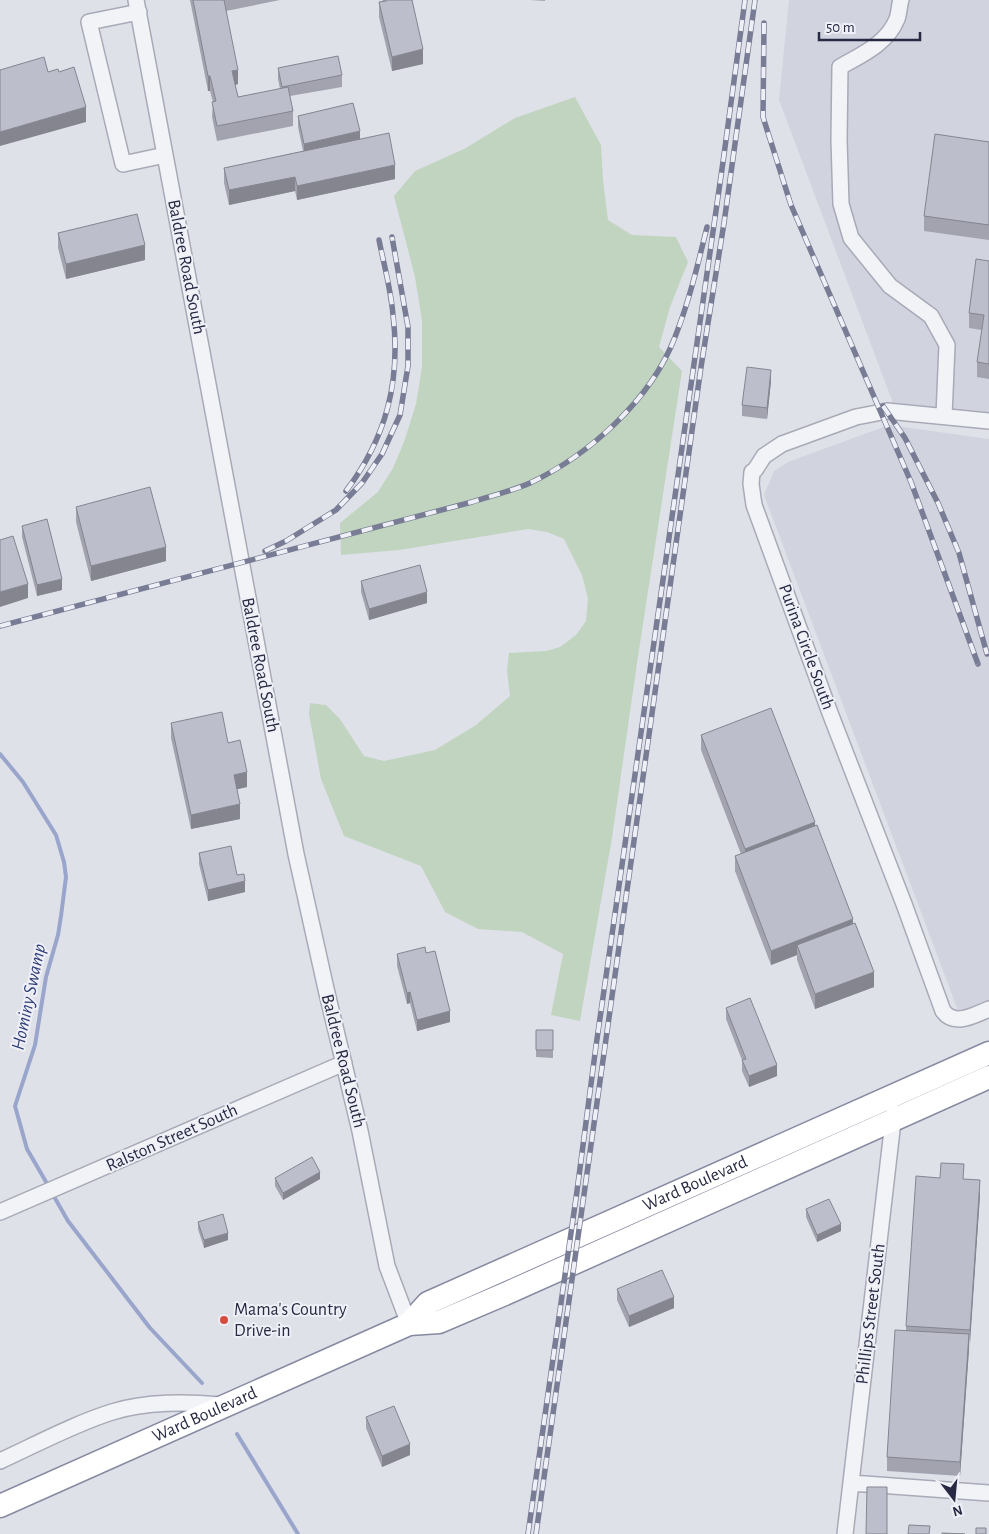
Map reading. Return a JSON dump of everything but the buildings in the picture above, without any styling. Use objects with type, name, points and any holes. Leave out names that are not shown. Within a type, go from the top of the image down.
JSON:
[{"type":"highway","name":"Ward Boulevard","points":[[409,1324],[428,1302],[989,1053]]},
{"type":"highway","name":"Ward Boulevard","points":[[0,1506],[409,1324],[439,1322],[506,1293],[989,1077]]},
{"type":"street","points":[[901,0],[897,19],[888,36],[868,52],[840,67],[839,140],[841,204],[852,238],[890,286],[931,316],[948,345],[944,416]]},
{"type":"street","points":[[138,6],[89,22],[123,164],[165,155]]},
{"type":"street","name":"Baldree Road South","points":[[138,6],[288,817],[360,1131],[387,1266],[409,1324]]},
{"type":"street","name":"Purina Circle South","points":[[989,421],[887,411],[856,417],[782,444],[770,451],[752,472],[751,484],[757,514],[943,1011],[947,1016],[958,1020],[989,1009]]},
{"type":"street","name":"Ralston Street South","points":[[0,1212],[344,1062]]},
{"type":"street","name":"Phillips Street South","points":[[845,1534],[896,1094]]},
{"type":"street","points":[[0,1461],[87,1421],[113,1412],[139,1406],[186,1402],[226,1405]]},
{"type":"street","points":[[851,1484],[989,1493]]},
{"type":"shaded area","points":[[789,0],[989,0],[989,415],[893,403],[779,100]]},
{"type":"shaded area","points":[[889,425],[989,439],[989,1000],[959,1013],[764,495],[774,471],[788,462]]},
{"type":"green space","points":[[575,97],[601,145],[608,220],[632,235],[676,237],[688,262],[670,307],[659,347],[682,371],[612,838],[580,1021],[551,1015],[563,954],[522,932],[478,929],[445,912],[421,866],[344,836],[321,779],[309,714],[310,703],[326,705],[340,719],[364,756],[384,761],[435,750],[476,725],[510,696],[507,671],[509,653],[546,651],[560,647],[576,635],[586,621],[588,599],[582,575],[564,539],[547,532],[528,529],[399,550],[341,555],[340,523],[378,492],[393,468],[404,442],[416,404],[422,367],[422,321],[415,277],[394,196],[415,171],[464,149],[515,118]]},
{"type":"waterway","name":"Hominy Swamp","points":[[0,754],[23,782],[56,835],[64,862],[66,877],[58,935],[46,977],[35,1045],[15,1106],[27,1149],[49,1187]]},
{"type":"waterway","name":"Hominy Swamp","points":[[52,1193],[68,1221],[150,1328],[202,1383]]},
{"type":"waterway","name":"Hominy Swamp","points":[[237,1434],[298,1534]]},
{"type":"railway","points":[[528,1534],[745,0]]},
{"type":"railway","points":[[536,1534],[701,367],[724,223],[755,0]]},
{"type":"railway","points":[[764,23],[763,117],[791,205],[911,482],[978,664]]},
{"type":"railway","points":[[0,626],[472,502],[523,486],[552,471],[574,457],[616,423],[651,382],[664,360],[680,324],[693,283],[707,227]]},
{"type":"railway","points":[[265,551],[286,541],[336,510],[362,483],[382,454],[400,415],[408,366],[408,327],[392,237]]},
{"type":"railway","points":[[346,491],[360,471],[381,430],[392,386],[395,363],[393,315],[379,240]]},
{"type":"railway","points":[[883,406],[905,438],[938,503],[959,553],[987,654]]},
{"type":"place","name":"Mama's Country Drive-in","points":[[224,1320]]}]
